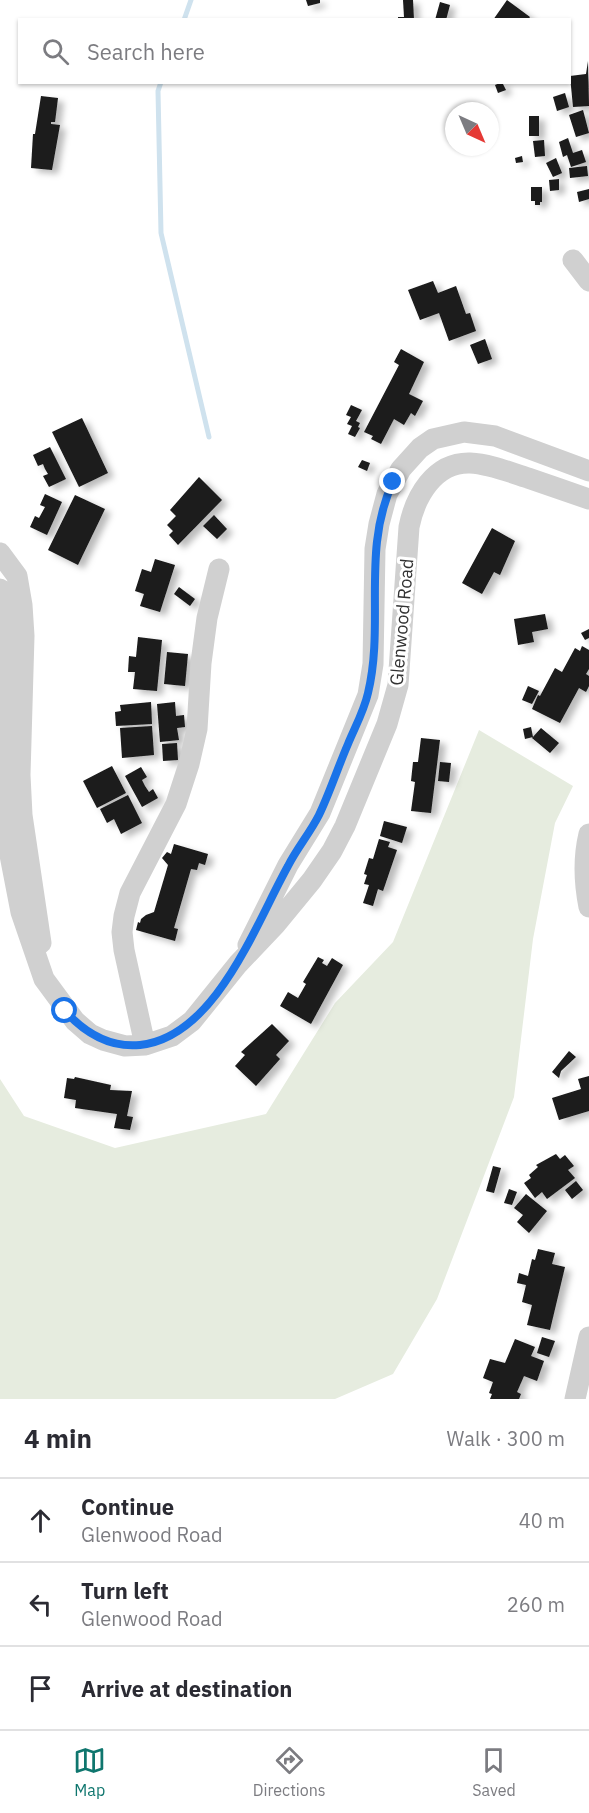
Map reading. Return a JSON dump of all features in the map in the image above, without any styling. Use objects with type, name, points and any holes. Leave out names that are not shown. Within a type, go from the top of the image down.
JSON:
[{"type":"street","points":[[573,260],[589,281]]},
{"type":"street","name":"Glenwood Road","points":[[238,964],[288,865],[320,813],[368,695],[373,664],[376,540],[387,494],[401,469],[420,448],[433,439],[464,432],[495,436],[589,471]]},
{"type":"street","name":"Glenwood Road","points":[[0,589],[4,638],[1,776],[3,819],[21,912],[44,979],[65,1011],[90,1034],[117,1044],[145,1045],[172,1036],[192,1021],[238,964],[275,925],[327,859],[345,826],[387,724],[398,685],[401,669],[409,527],[414,505],[425,487],[447,468],[468,463],[489,466],[589,499]]},
{"type":"street","name":"Glenwood Road","points":[[0,554],[17,576],[22,604],[24,636],[20,775],[22,815],[42,946],[55,993]]},
{"type":"street","points":[[145,1045],[124,950],[122,932],[124,916],[130,893],[176,804],[189,764],[197,729],[201,663],[207,618],[219,569]]},
{"type":"street","points":[[589,834],[585,849],[584,875],[589,907]]},
{"type":"street","points":[[575,1399],[589,1338]]},
{"type":"shaded area","points":[[479,730],[573,786],[555,823],[533,939],[514,1097],[437,1299],[393,1374],[335,1399],[0,1399],[0,1079],[24,1116],[115,1148],[266,1114],[335,1003],[393,942]]},
{"type":"building","points":[[306,0],[320,0],[320,3],[308,6]]},
{"type":"building","points":[[403,0],[413,0],[414,18],[398,18],[404,17]]},
{"type":"building","points":[[507,0],[530,17],[529,18],[494,18]]},
{"type":"building","points":[[440,2],[450,5],[447,18],[436,18]]},
{"type":"building","points":[[588,61],[589,106],[573,107],[571,76],[586,74]]},
{"type":"building","points":[[503,84],[506,90],[498,93],[495,85]]},
{"type":"building","points":[[565,93],[569,107],[557,111],[553,97]]},
{"type":"building","points":[[41,96],[58,98],[55,122],[51,122],[51,124],[60,125],[52,170],[31,168],[33,134],[35,134]]},
{"type":"building","points":[[583,110],[589,133],[576,137],[569,115]]},
{"type":"building","points":[[529,116],[539,116],[539,136],[529,136]]},
{"type":"building","points":[[568,138],[573,153],[582,150],[586,162],[571,167],[567,155],[563,157],[559,142]]},
{"type":"building","points":[[544,140],[545,156],[535,157],[533,141]]},
{"type":"building","points":[[522,156],[523,162],[516,163],[515,158]]},
{"type":"building","points":[[556,158],[562,173],[553,177],[546,163]]},
{"type":"building","points":[[587,166],[588,176],[570,178],[569,168]]},
{"type":"building","points":[[559,179],[559,190],[550,191],[549,180]]},
{"type":"building","points":[[531,187],[542,187],[540,205],[535,205],[535,201],[531,201]]},
{"type":"building","points":[[589,189],[589,199],[579,202],[577,192]]},
{"type":"building","points":[[433,281],[438,293],[456,286],[466,314],[470,313],[476,331],[449,341],[439,313],[420,320],[408,290]]},
{"type":"building","points":[[485,339],[492,359],[478,364],[470,345]]},
{"type":"building","points":[[401,349],[424,362],[409,394],[423,401],[415,416],[411,413],[404,425],[394,419],[381,444],[371,439],[373,436],[364,432],[399,365],[394,362]]},
{"type":"building","points":[[351,405],[362,410],[356,421],[360,423],[358,427],[360,428],[355,437],[348,434],[352,426],[347,424],[351,417],[346,415]]},
{"type":"building","points":[[82,418],[108,473],[79,487],[52,432]]},
{"type":"building","points":[[50,447],[66,479],[49,487],[43,476],[48,474],[43,464],[38,466],[33,455]]},
{"type":"building","points":[[362,460],[370,463],[367,471],[358,467]]},
{"type":"building","points":[[199,477],[222,500],[178,545],[169,535],[173,531],[167,525],[176,516],[170,510]]},
{"type":"building","points":[[45,494],[62,502],[47,535],[30,527],[35,516],[39,518],[45,507],[40,505]]},
{"type":"building","points":[[75,495],[105,509],[78,565],[48,550]]},
{"type":"building","points":[[214,515],[227,529],[217,539],[203,526]]},
{"type":"building","points":[[492,528],[515,541],[500,575],[494,572],[482,594],[462,583]]},
{"type":"building","points":[[155,559],[175,565],[160,612],[140,606],[144,594],[135,591],[142,569],[151,572]]},
{"type":"building","points":[[179,587],[195,599],[190,606],[174,594]]},
{"type":"building","points":[[545,614],[548,629],[532,632],[534,642],[518,645],[514,619]]},
{"type":"building","points":[[589,629],[589,638],[585,640],[581,633]]},
{"type":"building","points":[[138,637],[162,640],[157,691],[133,689],[135,672],[128,672],[129,656],[136,657]]},
{"type":"building","points":[[582,646],[589,650],[589,669],[586,674],[589,676],[589,686],[586,692],[579,688],[560,723],[532,709],[555,668],[562,672],[575,648],[580,651]]},
{"type":"building","points":[[167,652],[188,654],[185,686],[164,684]]},
{"type":"building","points":[[528,686],[539,691],[532,704],[522,700]]},
{"type":"building","points":[[151,702],[152,724],[116,726],[115,712],[121,711],[120,705]]},
{"type":"building","points":[[175,702],[176,716],[184,715],[185,727],[177,728],[179,740],[160,742],[157,704]]},
{"type":"building","points":[[152,726],[154,755],[122,758],[120,728]]},
{"type":"building","points":[[531,727],[533,737],[525,739],[523,729]]},
{"type":"building","points":[[541,728],[559,743],[550,753],[532,738]]},
{"type":"building","points":[[421,738],[440,740],[431,813],[411,811],[415,782],[411,781],[413,762],[418,762]]},
{"type":"building","points":[[177,743],[178,760],[163,761],[162,744]]},
{"type":"building","points":[[440,762],[451,763],[449,782],[438,781]]},
{"type":"building","points":[[112,766],[126,793],[97,808],[83,781]]},
{"type":"building","points":[[141,767],[147,777],[142,780],[145,786],[149,792],[153,789],[158,798],[142,807],[125,776]]},
{"type":"building","points":[[128,795],[142,823],[121,834],[114,819],[107,823],[100,809]]},
{"type":"building","points":[[384,821],[407,827],[402,843],[380,836]]},
{"type":"building","points":[[379,839],[390,842],[388,847],[397,850],[383,891],[378,889],[373,906],[363,903],[369,885],[364,884],[367,875],[364,874],[369,858],[373,859]]},
{"type":"building","points":[[174,844],[208,854],[205,865],[199,863],[197,870],[191,869],[174,928],[178,929],[175,941],[136,930],[141,919],[154,912],[168,865],[162,858],[167,852],[171,854]]},
{"type":"building","points":[[318,957],[324,960],[322,963],[327,966],[332,958],[343,965],[311,1024],[280,1006],[288,992],[298,998],[306,984],[303,982]]},
{"type":"building","points":[[272,1024],[289,1041],[276,1055],[280,1059],[256,1086],[235,1066],[245,1055],[241,1052]]},
{"type":"building","points":[[569,1051],[576,1057],[561,1071],[559,1078],[552,1072]]},
{"type":"building","points":[[589,1076],[589,1111],[559,1120],[552,1098],[581,1089],[578,1079]]},
{"type":"building","points":[[75,1077],[111,1085],[110,1090],[132,1091],[127,1116],[133,1117],[130,1130],[114,1128],[117,1114],[75,1108],[76,1100],[64,1098],[67,1078],[74,1079]]},
{"type":"building","points":[[556,1154],[560,1159],[565,1155],[574,1166],[568,1170],[575,1178],[547,1199],[542,1192],[535,1198],[524,1183],[531,1178],[529,1175],[538,1167],[536,1165]]},
{"type":"building","points":[[493,1166],[501,1168],[494,1193],[486,1191]]},
{"type":"building","points":[[576,1181],[583,1190],[572,1199],[565,1190]]},
{"type":"building","points":[[509,1189],[517,1192],[512,1205],[504,1203]]},
{"type":"building","points":[[526,1194],[547,1211],[529,1233],[517,1222],[523,1215],[514,1208]]},
{"type":"building","points":[[538,1249],[555,1253],[552,1264],[565,1267],[550,1330],[527,1325],[532,1305],[522,1302],[526,1285],[517,1283],[519,1273],[528,1276],[532,1259],[535,1260]]},
{"type":"building","points":[[542,1337],[555,1341],[549,1357],[537,1353]]},
{"type":"building","points":[[515,1339],[535,1347],[531,1356],[544,1361],[537,1381],[524,1376],[517,1392],[521,1394],[519,1399],[490,1399],[492,1394],[489,1393],[493,1382],[483,1378],[490,1359],[505,1363]]},
{"type":"waterway","points":[[185,18],[191,0]]},
{"type":"waterway","points":[[160,84],[158,91],[161,233],[209,437]]},
{"type":"route","points":[[65,1011],[90,1034],[103,1040],[125,1046],[158,1042],[172,1036],[192,1021],[238,964],[288,865],[308,836],[320,813],[368,695],[373,664],[375,549],[387,494],[393,482]]}]
